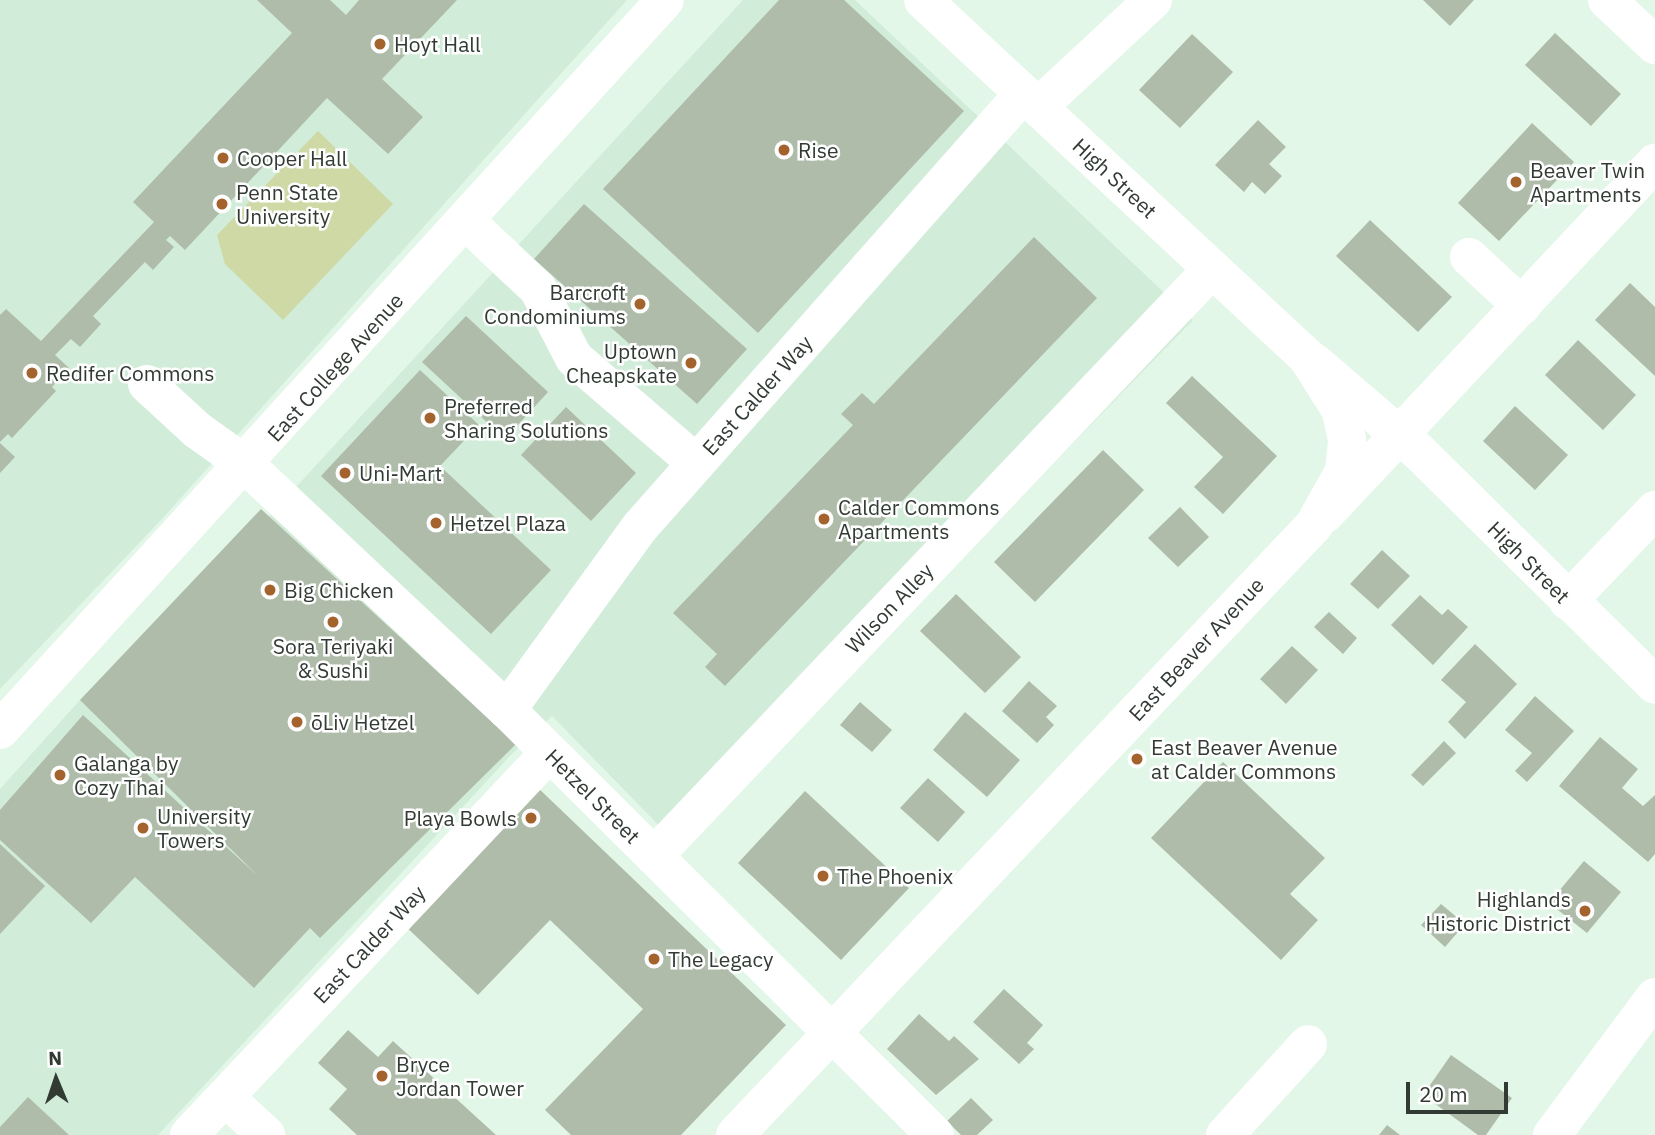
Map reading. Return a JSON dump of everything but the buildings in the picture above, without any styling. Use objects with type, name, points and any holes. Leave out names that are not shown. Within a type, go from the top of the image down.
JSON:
[{"type":"main road","name":"East College Avenue","points":[[0,730],[246,465],[665,0]]},
{"type":"main road","name":"High Street","points":[[923,0],[1307,357],[1402,436],[1655,685]]},
{"type":"main road","name":"East Calder Way","points":[[507,709],[640,527],[696,463],[1031,101],[1153,0]]},
{"type":"main road","points":[[1607,0],[1655,45]]},
{"type":"main road","name":"East Beaver Avenue","points":[[735,1135],[1314,525],[1402,436],[1655,162]]},
{"type":"main road","points":[[467,222],[538,289],[575,358],[696,463]]},
{"type":"main road","points":[[1469,257],[1522,306]]},
{"type":"main road","name":"Wilson Alley","points":[[654,856],[1212,269]]},
{"type":"main road","name":"High Street","points":[[1307,357],[1332,391],[1347,440],[1340,481],[1314,525]]},
{"type":"main road","name":"Hetzel Street","points":[[147,384],[197,430],[246,465],[507,709],[934,1135]]},
{"type":"main road","points":[[1568,601],[1655,510]]},
{"type":"main road","name":"East Calder Way","points":[[189,1135],[549,753]]},
{"type":"main road","points":[[1552,1135],[1655,997]]},
{"type":"main road","points":[[1225,1135],[1308,1044]]},
{"type":"main road","points":[[225,1097],[266,1135]]},
{"type":"shaded area","name":"Penn State University","points":[[0,0],[627,0],[162,519],[0,689]]},
{"type":"shaded area","points":[[743,0],[855,0],[1193,320],[680,847],[552,716],[511,755],[158,1135],[0,1135],[0,789],[80,700],[263,523]]},
{"type":"green space","points":[[318,131],[393,204],[283,320],[225,264],[217,235]]},
{"type":"place","name":"Hoyt Hall","points":[[380,44]]},
{"type":"place","name":"Rise","points":[[784,150]]},
{"type":"place","name":"Cooper Hall","points":[[223,158]]},
{"type":"place","name":"Beaver Twin Apartments","points":[[1516,182]]},
{"type":"place","name":"Penn State University","points":[[222,204]]},
{"type":"place","name":"Barcroft Condominiums","points":[[640,304]]},
{"type":"place","name":"Uptown Cheapskate","points":[[691,363]]},
{"type":"place","name":"Redifer Commons","points":[[32,373]]},
{"type":"place","name":"Preferred Sharing Solutions","points":[[430,418]]},
{"type":"place","name":"Uni-Mart","points":[[345,473]]},
{"type":"place","name":"Calder Commons Apartments","points":[[824,519]]},
{"type":"place","name":"Hetzel Plaza","points":[[436,523]]},
{"type":"place","name":"Big Chicken","points":[[270,590]]},
{"type":"place","name":"Sora Teriyaki & Sushi","points":[[333,622]]},
{"type":"place","name":"ōLiv Hetzel","points":[[297,722]]},
{"type":"place","name":"East Beaver Avenue at Calder Commons","points":[[1137,759]]},
{"type":"place","name":"Galanga by Cozy Thai","points":[[60,775]]},
{"type":"place","name":"Playa Bowls","points":[[531,818]]},
{"type":"place","name":"University Towers","points":[[143,828]]},
{"type":"place","name":"The Phoenix","points":[[823,876]]},
{"type":"place","name":"Highlands Historic District","points":[[1585,911]]},
{"type":"place","name":"The Legacy","points":[[654,959]]},
{"type":"place","name":"Bryce Jordan Tower","points":[[382,1076]]}]
